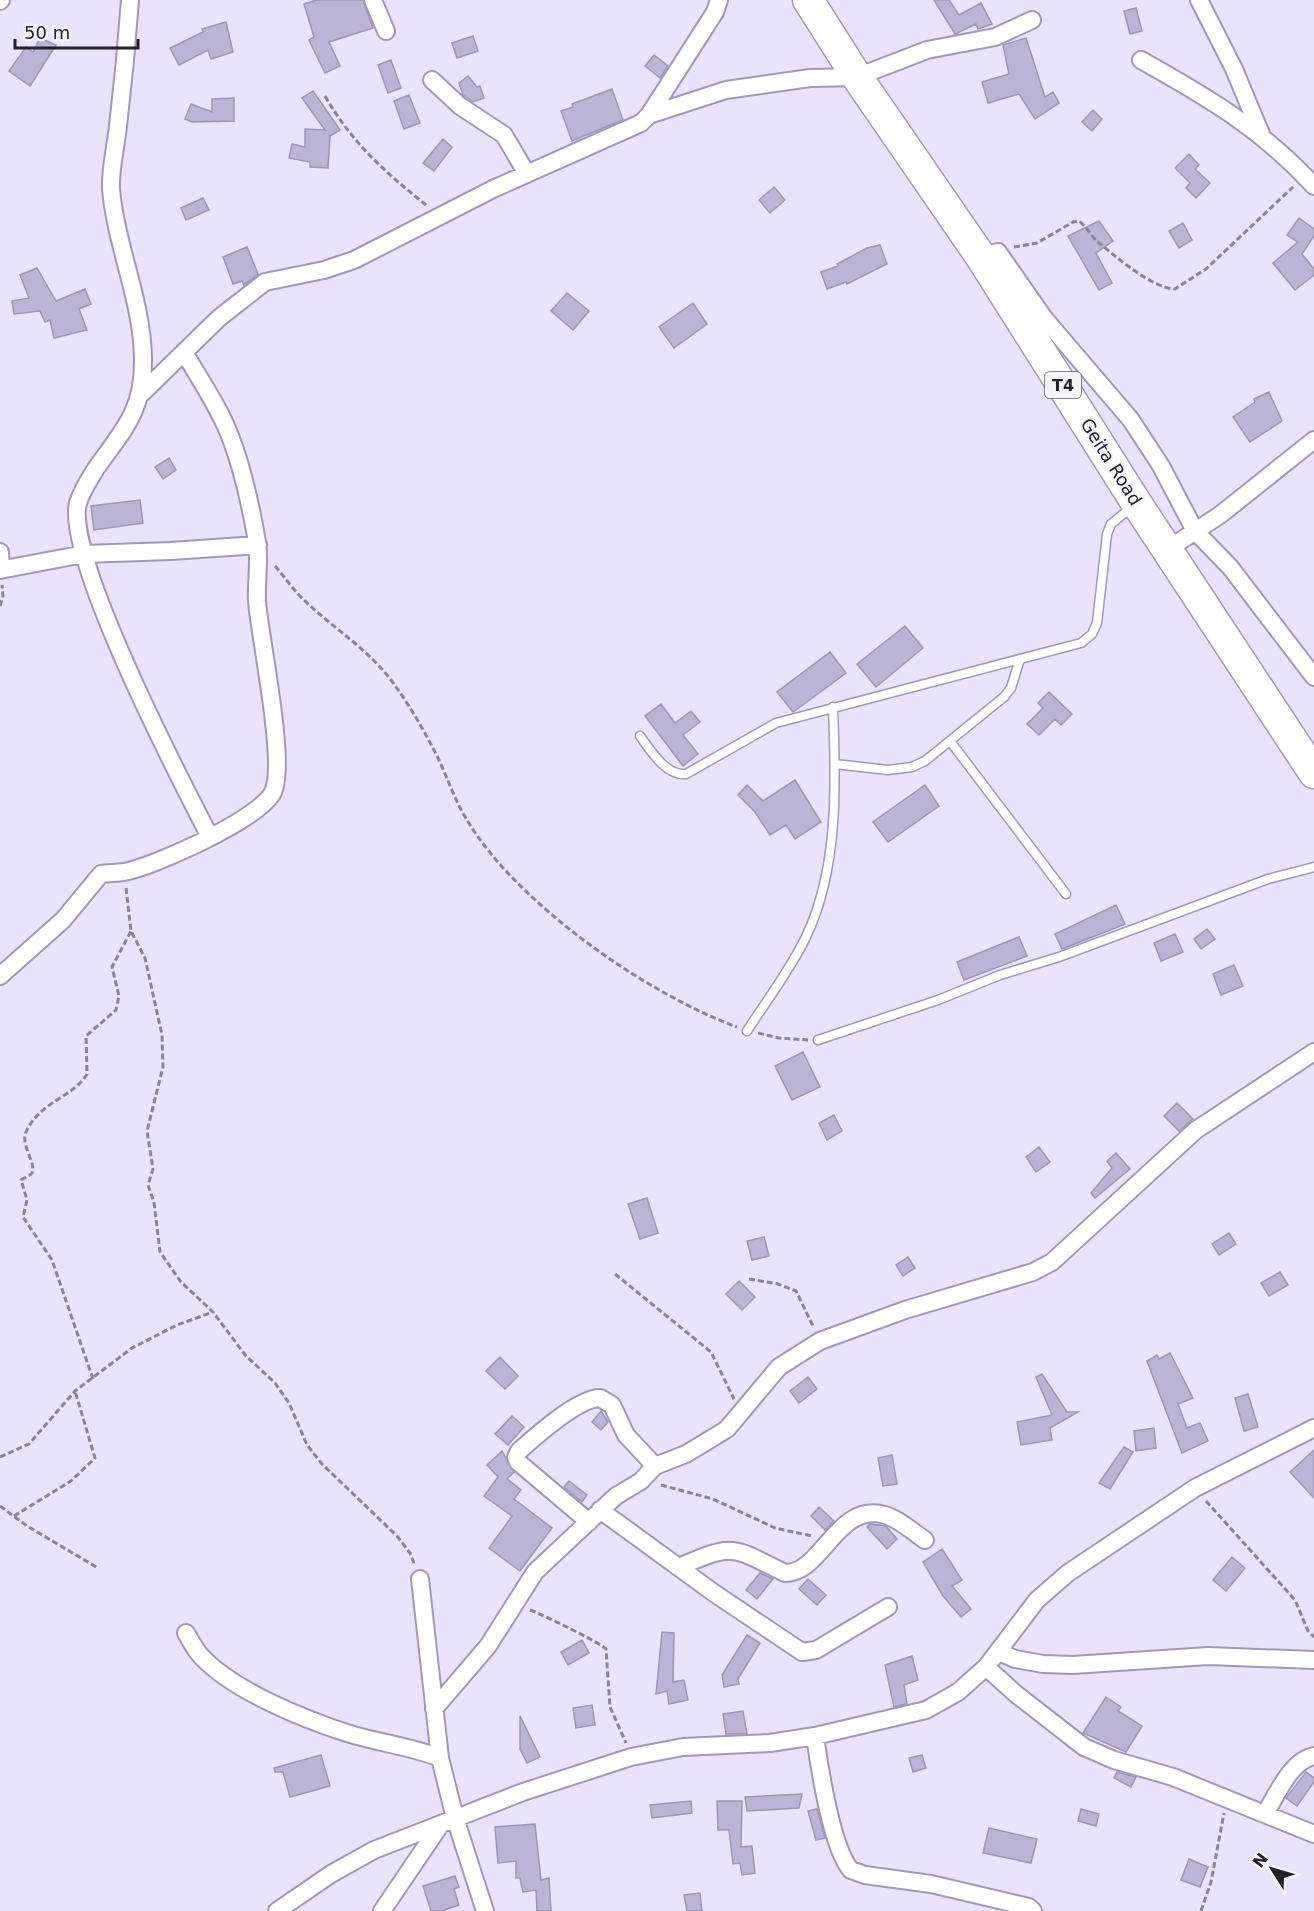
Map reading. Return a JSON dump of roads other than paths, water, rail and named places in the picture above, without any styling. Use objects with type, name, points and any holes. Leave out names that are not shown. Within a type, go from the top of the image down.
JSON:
[{"type":"highway","name":"Geita Road","points":[[808,0],[857,77],[989,254],[1137,504],[1314,773]]},
{"type":"street","points":[[130,0],[111,186],[115,222],[141,328],[143,359],[140,395],[126,428],[90,478],[78,504],[76,516],[84,554],[100,599],[158,737],[210,837]]},
{"type":"street","points":[[373,0],[386,31]]},
{"type":"street","points":[[649,115],[715,12],[719,0]]},
{"type":"street","points":[[1199,0],[1234,69],[1261,134]]},
{"type":"street","points":[[140,395],[219,318],[265,282],[324,270],[354,260],[527,174],[627,131],[649,115],[726,90],[810,78],[857,77],[927,50],[995,37],[1032,20]]},
{"type":"street","points":[[1141,60],[1197,92],[1261,134],[1310,181]]},
{"type":"street","points":[[432,80],[460,106],[504,135],[527,174]]},
{"type":"street","points":[[989,254],[1131,420],[1161,466],[1195,531],[1230,567],[1314,676]]},
{"type":"street","points":[[0,976],[63,920],[101,874],[124,872],[148,864],[210,837],[259,806],[271,795],[278,780],[274,721],[257,598],[258,545],[230,436],[184,352]]},
{"type":"street","points":[[1168,549],[1278,471],[1314,440]]},
{"type":"street","points":[[0,552],[1,570],[84,554],[258,545]]},
{"type":"street","points":[[434,1709],[482,1654],[513,1607],[528,1579],[623,1490],[641,1481],[655,1466],[716,1437],[741,1414],[779,1367],[820,1341],[905,1310],[1033,1272],[1052,1262],[1073,1246],[1196,1130],[1314,1052]]},
{"type":"street","points":[[655,1466],[626,1435],[612,1405],[600,1398],[588,1401],[575,1409],[519,1451],[516,1457],[518,1462],[594,1516],[679,1568],[784,1641],[807,1653],[888,1607]]},
{"type":"street","points":[[278,1911],[305,1891],[374,1850],[534,1788],[631,1757],[683,1747],[770,1743],[815,1736],[926,1710],[958,1692],[986,1667],[999,1653],[1037,1600],[1068,1574],[1195,1488],[1314,1428]]},
{"type":"street","points":[[679,1568],[724,1549],[741,1551],[785,1573],[793,1573],[802,1568],[850,1522],[876,1513],[888,1516],[925,1540]]},
{"type":"street","points":[[420,1579],[448,1821],[485,1911]]},
{"type":"street","points":[[186,1633],[200,1655],[219,1672],[265,1698],[348,1734],[415,1748],[440,1758]]},
{"type":"street","points":[[999,1653],[1025,1661],[1073,1665],[1208,1656],[1314,1660]]},
{"type":"street","points":[[986,1667],[1023,1700],[1084,1747],[1114,1760],[1173,1777],[1314,1834]]},
{"type":"street","points":[[815,1736],[821,1778],[830,1814],[851,1870],[865,1875],[931,1884],[1021,1905],[1033,1911]]},
{"type":"street","points":[[1265,1814],[1295,1768],[1303,1760],[1314,1756]]},
{"type":"street","points":[[382,1911],[448,1821]]},
{"type":"street","points":[[296,1911],[305,1891]]},
{"type":"lane","points":[[640,736],[656,758],[668,768],[680,774],[687,774],[776,723],[1081,643],[1095,630],[1107,534],[1118,517],[1137,504]]},
{"type":"lane","points":[[835,764],[902,769],[925,761],[1004,697],[1011,688],[1020,659]]},
{"type":"lane","points":[[747,1030],[806,937],[819,901],[827,863],[835,764],[833,707]]},
{"type":"lane","points":[[950,741],[1066,894]]},
{"type":"lane","points":[[819,1040],[938,1000],[1000,975],[1059,957],[1268,879],[1314,867]]}]
